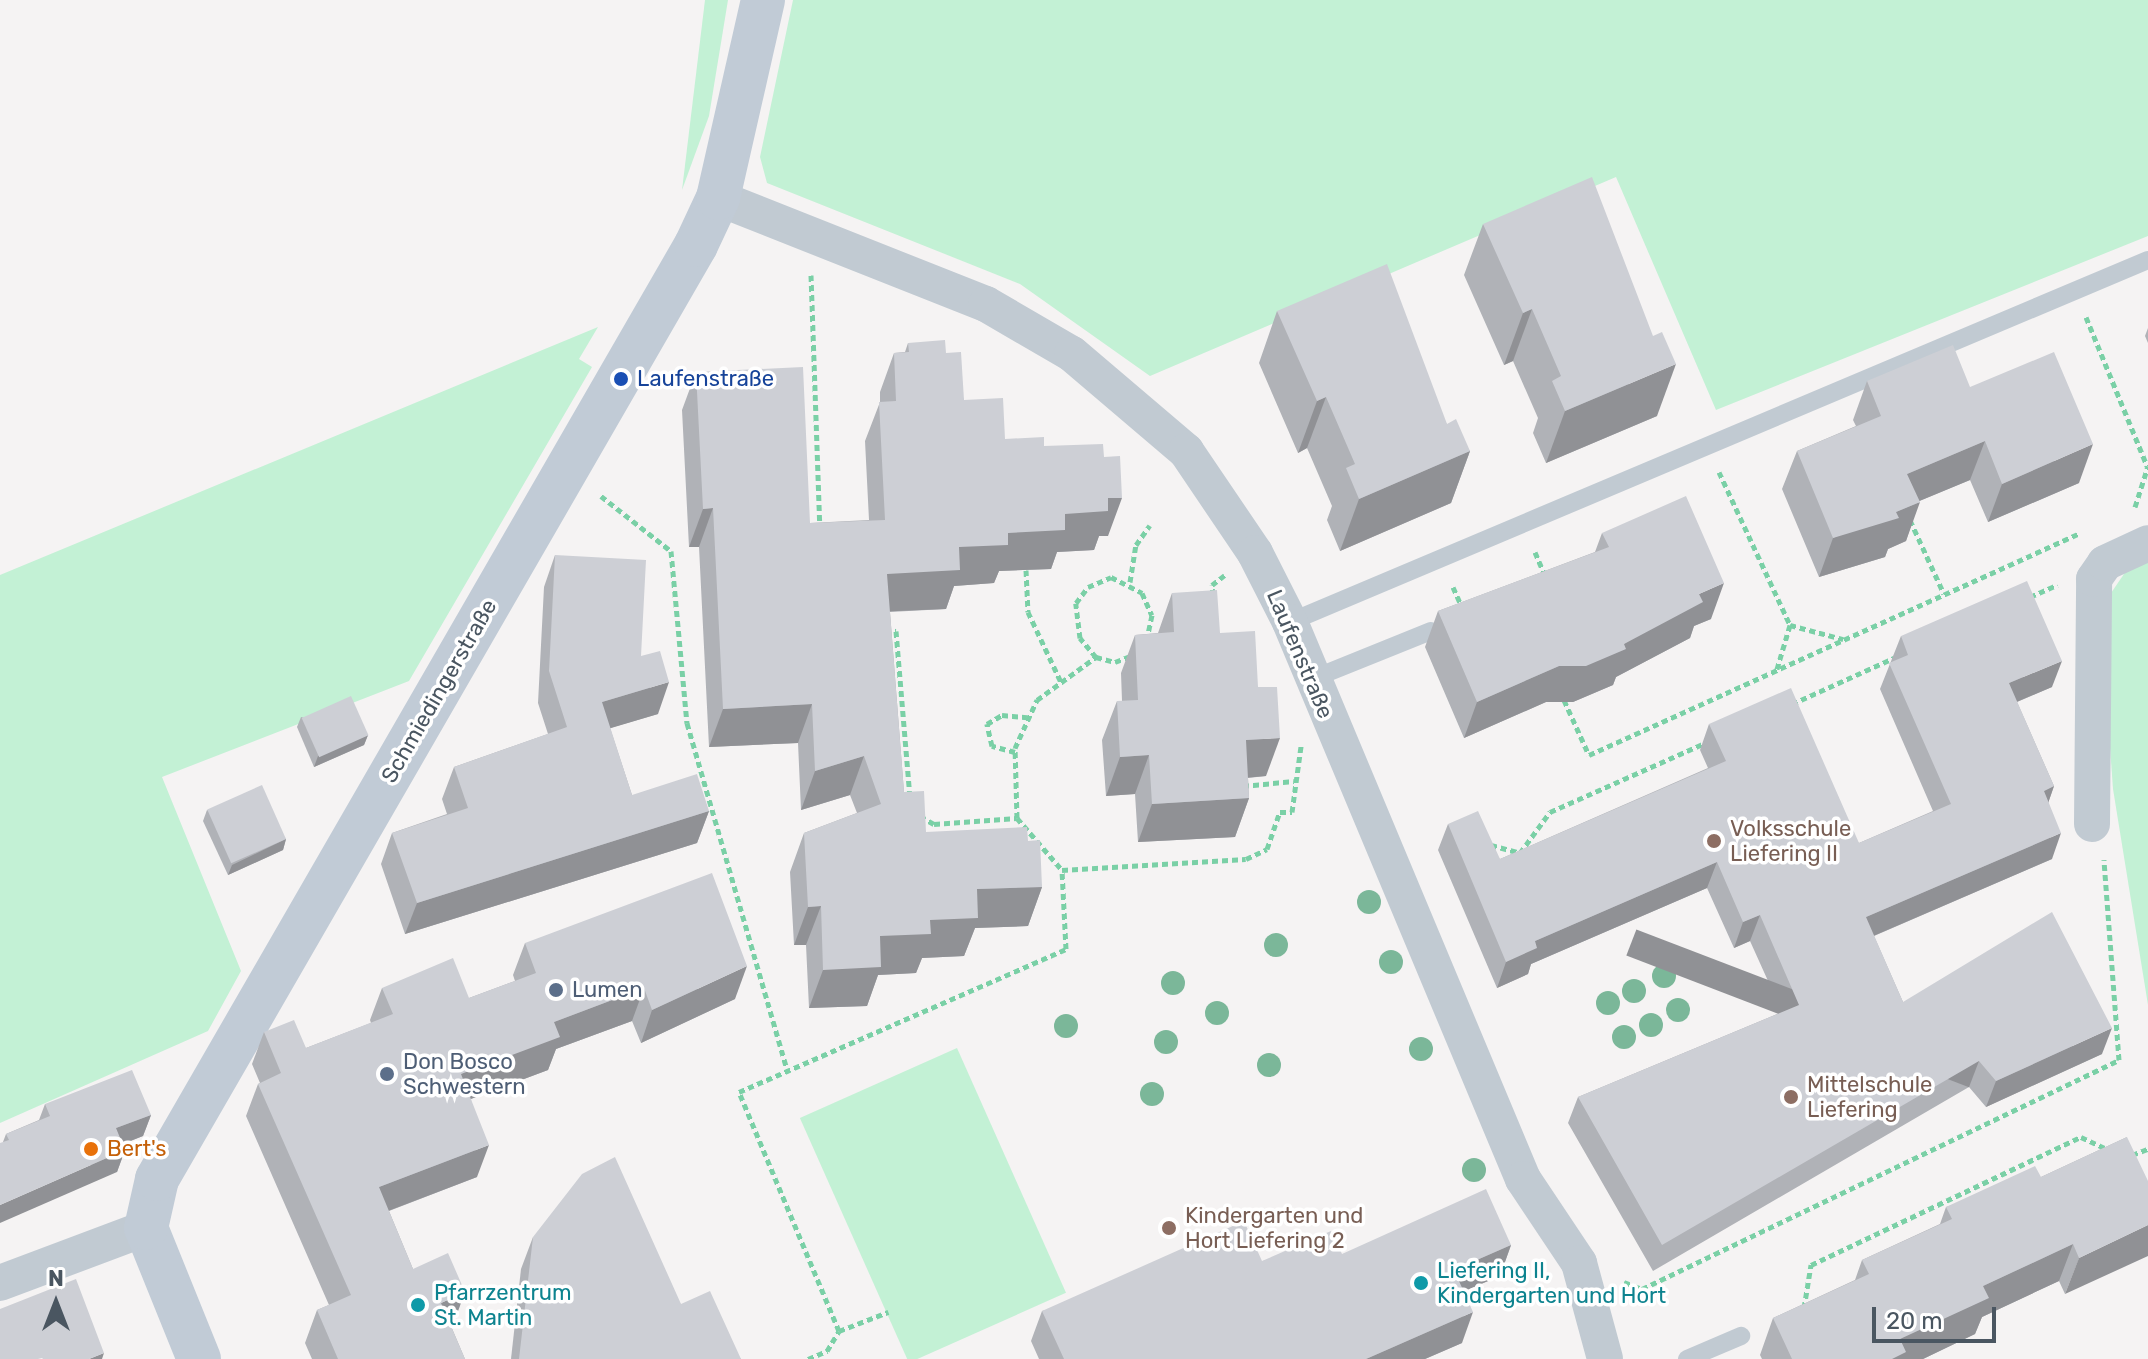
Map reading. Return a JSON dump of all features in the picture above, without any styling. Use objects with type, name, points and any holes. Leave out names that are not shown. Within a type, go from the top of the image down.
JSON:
[{"type":"street","name":"Schmiedingerstraße","points":[[146,1228],[171,1148],[568,470],[718,198],[763,0]]},
{"type":"street","name":"Laufenstraße","points":[[718,198],[986,304],[1072,354],[1186,451],[1255,553],[1290,622],[1531,1196],[1579,1263],[1605,1359]]},
{"type":"street","points":[[2092,824],[2090,606],[2105,563],[2148,543]]},
{"type":"street","points":[[0,1283],[146,1228],[199,1359]]},
{"type":"lane","points":[[1290,622],[2148,260]]},
{"type":"lane","points":[[1312,679],[1431,631]]},
{"type":"lane","points":[[1687,1359],[1741,1336]]},
{"type":"path","points":[[809,234],[820,545]]},
{"type":"path","points":[[2083,309],[2148,466],[2135,508]]},
{"type":"path","points":[[1707,446],[1790,625],[1776,670]]},
{"type":"path","points":[[568,470],[671,551],[687,723],[788,1073]]},
{"type":"path","points":[[2121,514],[2148,502]]},
{"type":"path","points":[[1908,514],[1944,594]]},
{"type":"path","points":[[1130,582],[1136,545],[1150,525]]},
{"type":"path","points":[[1564,700],[1589,755],[2094,527]]},
{"type":"path","points":[[1531,543],[1550,586]]},
{"type":"path","points":[[1213,600],[1212,585],[1255,553]]},
{"type":"path","points":[[2025,599],[2105,563]]},
{"type":"path","points":[[1026,570],[1028,612],[1061,682]]},
{"type":"path","points":[[1111,577],[1130,582],[1152,615],[1148,639],[1115,662],[1096,657],[1080,638],[1076,603],[1088,587],[1111,577]]},
{"type":"path","points":[[1449,579],[1465,614]]},
{"type":"path","points":[[1790,625],[1844,639]]},
{"type":"path","points":[[874,628],[896,631],[906,783],[922,818],[934,824],[1017,818]]},
{"type":"path","points":[[1780,709],[1910,651]]},
{"type":"path","points":[[839,1331],[739,1092],[1066,949],[1062,870],[1017,818],[1015,752],[1027,717],[1061,682],[1096,657]]},
{"type":"path","points":[[1015,752],[992,746],[987,724],[1002,715],[1027,717]]},
{"type":"path","points":[[1062,870],[1261,855],[1280,812],[1292,812],[1295,750],[1332,726]]},
{"type":"path","points":[[1486,841],[1520,853],[1539,837],[1550,812],[1723,735]]},
{"type":"path","points":[[1232,787],[1294,781]]},
{"type":"path","points":[[1579,1263],[1642,1289],[2119,1060],[2103,847],[2092,824]]},
{"type":"path","points":[[1741,1336],[1806,1307],[1811,1265],[2081,1137],[2126,1158],[2148,1149]]},
{"type":"path","points":[[808,1359],[827,1351],[839,1331],[888,1312]]},
{"type":"green space","points":[[705,0],[728,0],[709,116],[682,190]]},
{"type":"green space","points":[[793,0],[2148,0],[2148,236],[1716,410],[1616,177],[1150,376],[1020,284],[767,183],[760,157]]},
{"type":"green space","points":[[598,327],[579,359],[592,367],[409,681],[162,777],[241,971],[208,1031],[0,1123],[0,575]]},
{"type":"green space","points":[[2148,561],[2148,1005],[2113,789],[2105,677],[2109,596],[2126,571]]},
{"type":"green space","points":[[957,1048],[1066,1293],[917,1359],[907,1359],[800,1118]]},
{"type":"building","points":[[1592,177],[1653,336],[1662,332],[1676,364],[1565,411],[1552,381],[1561,376],[1532,309],[1523,313],[1483,224]]},
{"type":"building","points":[[1387,264],[1447,424],[1456,419],[1470,451],[1359,499],[1346,468],[1355,464],[1326,397],[1317,401],[1277,311]]},
{"type":"building","points":[[945,340],[946,353],[961,352],[964,400],[1003,398],[1005,439],[1044,437],[1044,446],[1103,444],[1104,457],[1120,456],[1122,498],[1108,498],[1108,511],[1065,514],[1065,530],[1008,533],[1008,545],[959,547],[960,570],[887,574],[904,792],[924,791],[926,832],[1027,827],[1028,841],[1040,840],[1042,887],[977,889],[978,918],[930,920],[931,934],[880,936],[881,967],[823,970],[821,906],[808,907],[804,833],[881,804],[864,756],[815,771],[812,704],[723,709],[713,508],[703,509],[696,372],[803,367],[810,523],[885,520],[879,402],[896,401],[894,353],[909,352],[908,343]]},
{"type":"building","points":[[1953,345],[1970,387],[2054,352],[2093,444],[2002,484],[1985,441],[1907,474],[1920,502],[1896,512],[1899,518],[1833,538],[1797,451],[1881,416],[1867,381]]},
{"type":"building","points":[[1686,496],[1724,583],[1699,594],[1703,602],[1624,644],[1626,649],[1586,666],[1559,666],[1477,702],[1438,611],[1609,547],[1602,533]]},
{"type":"building","points":[[555,555],[646,560],[641,656],[660,651],[669,682],[602,702],[632,795],[697,774],[709,811],[417,903],[392,833],[468,808],[454,767],[567,727],[549,671]]},
{"type":"building","points":[[2027,581],[2062,661],[2009,683],[2054,786],[2044,791],[2061,833],[1866,917],[1903,1002],[2052,912],[2112,1028],[1996,1081],[1979,1061],[1662,1245],[1578,1097],[1799,1005],[1760,915],[1743,922],[1717,862],[1535,941],[1537,948],[1506,962],[1448,824],[1478,811],[1500,859],[1726,761],[1709,724],[1791,688],[1859,843],[1951,804],[1889,663],[1908,655],[1901,636]]},
{"type":"building","points":[[1217,590],[1220,633],[1255,631],[1258,687],[1277,687],[1280,738],[1246,740],[1249,798],[1152,804],[1149,755],[1120,757],[1117,701],[1138,700],[1135,635],[1174,632],[1172,593]]},
{"type":"building","points":[[351,696],[368,735],[319,757],[302,718]]},
{"type":"building","points":[[262,785],[286,839],[231,863],[207,809]]},
{"type":"building","points":[[712,873],[747,966],[652,1010],[644,988],[554,1022],[560,1037],[461,1074],[489,1145],[379,1187],[413,1269],[448,1253],[465,1292],[441,1303],[465,1359],[338,1359],[317,1310],[351,1295],[258,1084],[281,1073],[264,1032],[294,1020],[306,1048],[393,1014],[382,988],[453,958],[469,998],[536,973],[525,943]]},
{"type":"building","points":[[132,1070],[151,1115],[116,1128],[125,1150],[0,1205],[0,1143],[9,1140],[6,1134],[50,1116],[45,1104]]},
{"type":"building","points":[[2127,1137],[2148,1181],[2148,1225],[2079,1258],[2073,1244],[1983,1286],[1989,1298],[1900,1339],[1906,1352],[1892,1359],[1792,1359],[1773,1318],[1869,1274],[1862,1260],[1952,1219],[1946,1207],[2035,1166],[2041,1177]]},
{"type":"building","points":[[615,1157],[681,1304],[710,1291],[741,1359],[519,1359],[533,1237],[582,1174]]},
{"type":"building","name":"Liefering II, Kindergarten und Hort","points":[[1486,1189],[1511,1245],[1454,1270],[1473,1312],[1366,1359],[1064,1359],[1042,1311],[1244,1221],[1262,1261],[1331,1231],[1342,1254]]},
{"type":"building","points":[[76,1279],[104,1353],[89,1359],[0,1359],[0,1309]]},
{"type":"place","name":"Laufenstraße","points":[[621,379]]},
{"type":"place","name":"Volksschule Liefering II","points":[[1714,841]]},
{"type":"place","name":"Lumen","points":[[556,990]]},
{"type":"place","name":"Don Bosco Schwestern","points":[[387,1074]]},
{"type":"place","name":"Mittelschule Liefering","points":[[1791,1097]]},
{"type":"place","name":"Bert's","points":[[91,1149]]},
{"type":"place","name":"Kindergarten und Hort Liefering 2","points":[[1169,1228]]},
{"type":"place","name":"Liefering II, Kindergarten und Hort","points":[[1421,1283]]},
{"type":"place","name":"Pfarrzentrum St. Martin","points":[[418,1305]]}]
